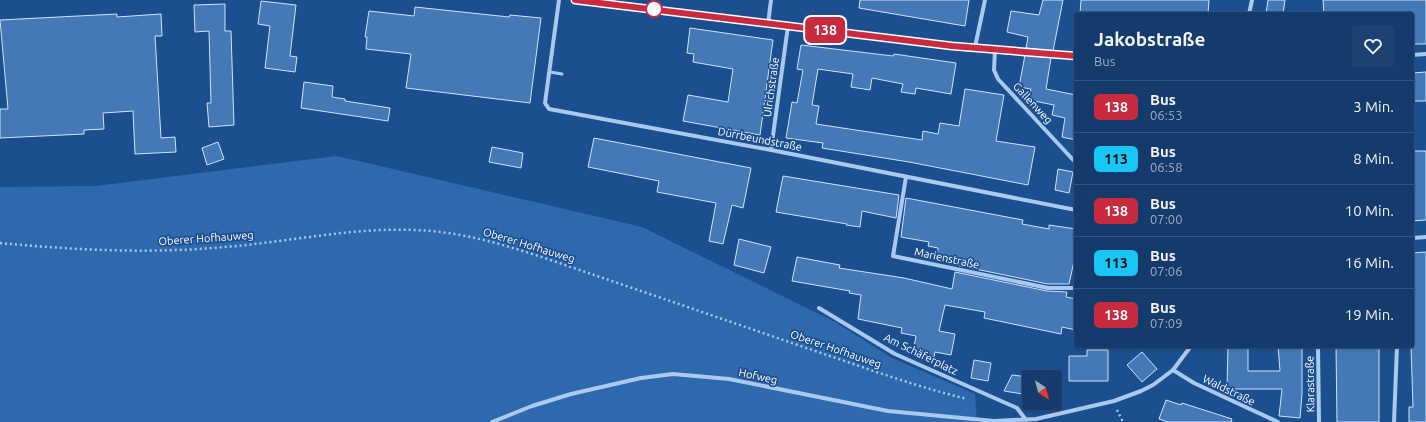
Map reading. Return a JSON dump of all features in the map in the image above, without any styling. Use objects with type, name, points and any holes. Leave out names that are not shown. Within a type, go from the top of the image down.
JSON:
[{"type":"street","name":"Dürrbeundstraße","points":[[559,0],[545,103],[549,109],[771,150],[1074,210]]},
{"type":"street","points":[[575,0],[768,24],[974,47],[1074,56]]},
{"type":"street","points":[[768,24],[770,0]]},
{"type":"street","points":[[974,47],[985,0]]},
{"type":"street","points":[[1249,12],[1252,0]]},
{"type":"street","name":"Ulrichstraße","points":[[771,150],[788,26]]},
{"type":"street","name":"Gallenweg","points":[[995,49],[994,70],[998,78],[1074,161]]},
{"type":"street","points":[[1414,55],[1426,54]]},
{"type":"street","name":"Marienstraße","points":[[906,177],[893,256],[1048,288],[1074,288]]},
{"type":"street","points":[[1414,238],[1426,237]]},
{"type":"street","name":"Am Schäferplatz","points":[[819,308],[895,354],[1020,410],[1026,420]]},
{"type":"street","points":[[1026,420],[1063,413],[1130,396],[1153,386],[1173,370],[1190,348]]},
{"type":"street","name":"Klarastraße","points":[[1318,348],[1319,422]]},
{"type":"street","points":[[1394,422],[1397,348]]},
{"type":"street","name":"Waldstraße","points":[[1173,370],[1194,383],[1278,422]]},
{"type":"street","name":"Hofweg","points":[[492,422],[532,406],[571,394],[642,378],[674,374],[729,379],[888,411],[983,420],[1026,420]]},
{"type":"lane","points":[[550,72],[562,74]]},
{"type":"path","name":"Oberer Hofhauweg","points":[[0,243],[60,249],[137,252],[224,248],[367,230],[416,230],[450,233],[536,256],[913,385],[973,400]]},
{"type":"shaded area","points":[[337,156],[642,227],[835,322],[892,358],[975,394],[977,422],[0,422],[0,187],[96,186]]},
{"type":"building","points":[[860,0],[969,0],[965,26],[859,8]]},
{"type":"building","points":[[1043,0],[1063,0],[1053,51],[1026,48],[1028,37],[1007,32],[1011,11],[1039,15]]},
{"type":"building","points":[[1081,0],[1209,0],[1208,12],[1080,12]]},
{"type":"building","points":[[1268,0],[1285,0],[1283,12],[1266,12]]},
{"type":"building","points":[[1323,0],[1426,0],[1426,44],[1414,44],[1414,12],[1324,12]]},
{"type":"building","points":[[261,1],[296,5],[290,56],[297,57],[295,72],[265,68],[270,26],[258,24]]},
{"type":"building","points":[[225,4],[225,31],[231,31],[234,125],[209,127],[207,103],[211,103],[209,31],[195,32],[194,5]]},
{"type":"building","points":[[415,7],[509,17],[510,15],[541,18],[530,103],[406,88],[411,54],[366,49],[367,37],[365,37],[369,11],[414,16]]},
{"type":"building","points":[[117,14],[117,17],[161,14],[162,36],[155,36],[161,138],[175,137],[176,152],[135,154],[133,111],[103,113],[104,129],[84,130],[84,134],[0,138],[0,109],[8,109],[0,20]]},
{"type":"building","points":[[690,28],[773,40],[760,135],[683,121],[688,95],[728,102],[733,69],[693,62],[694,54],[687,53]]},
{"type":"building","points":[[801,45],[893,56],[894,54],[956,63],[951,94],[916,88],[915,94],[901,92],[903,84],[872,78],[870,90],[851,87],[853,74],[818,69],[812,105],[819,106],[816,124],[922,140],[923,131],[938,134],[940,123],[959,126],[965,89],[1004,95],[996,141],[1035,147],[1028,185],[909,162],[822,148],[823,143],[786,138],[792,102],[797,103],[803,70],[797,69]]},
{"type":"building","points":[[1025,55],[1051,58],[1046,89],[1074,95],[1074,140],[1062,137],[1065,118],[1052,115],[1054,105],[1029,100],[1031,89],[1019,87]]},
{"type":"building","points":[[1426,72],[1426,101],[1414,101],[1414,73]]},
{"type":"building","points":[[304,82],[333,86],[332,97],[345,99],[345,101],[390,108],[388,121],[301,108]]},
{"type":"building","points":[[594,138],[751,168],[743,208],[732,205],[723,244],[709,241],[716,203],[657,192],[659,181],[588,167]]},
{"type":"building","points":[[218,142],[224,159],[207,165],[202,148]]},
{"type":"building","points":[[492,147],[523,153],[521,168],[489,162]]},
{"type":"building","points":[[1414,151],[1426,151],[1426,220],[1414,221]]},
{"type":"building","points":[[1058,169],[1073,172],[1069,193],[1055,190]]},
{"type":"building","points":[[783,176],[899,195],[896,218],[862,211],[860,227],[776,212]]},
{"type":"building","points":[[906,198],[1023,220],[1022,224],[1049,229],[1049,225],[1074,229],[1074,261],[1069,284],[1048,284],[956,265],[957,261],[937,258],[938,248],[928,246],[929,242],[901,237]]},
{"type":"building","points":[[739,239],[771,247],[764,273],[734,265]]},
{"type":"building","points":[[1426,252],[1426,422],[1409,422],[1409,407],[1413,407],[1411,348],[1414,348],[1414,253]]},
{"type":"building","points":[[797,257],[840,265],[839,268],[904,278],[952,289],[955,272],[1047,291],[1067,292],[1066,297],[1074,299],[1074,330],[1062,327],[1061,334],[984,318],[985,312],[945,305],[939,331],[955,334],[951,355],[935,352],[934,357],[913,352],[916,336],[901,333],[902,328],[858,319],[861,295],[849,293],[850,291],[792,281]]},
{"type":"building","points":[[1228,348],[1248,348],[1248,371],[1280,371],[1278,348],[1302,348],[1302,394],[1300,418],[1279,416],[1282,389],[1227,389]]},
{"type":"building","points":[[1336,348],[1379,348],[1379,422],[1337,422]]},
{"type":"building","points":[[1087,350],[1108,350],[1108,381],[1069,381],[1069,356],[1087,356]]},
{"type":"building","points":[[1142,352],[1157,369],[1142,382],[1127,365]]},
{"type":"building","points":[[974,360],[991,363],[988,381],[971,378]]},
{"type":"building","points":[[1012,375],[1022,376],[1022,394],[1004,391]]},
{"type":"building","points":[[1166,400],[1181,405],[1182,403],[1232,419],[1231,422],[1168,422],[1159,419]]},
{"type":"bus line","name":"138","points":[[575,0],[952,46],[1074,56]]}]
